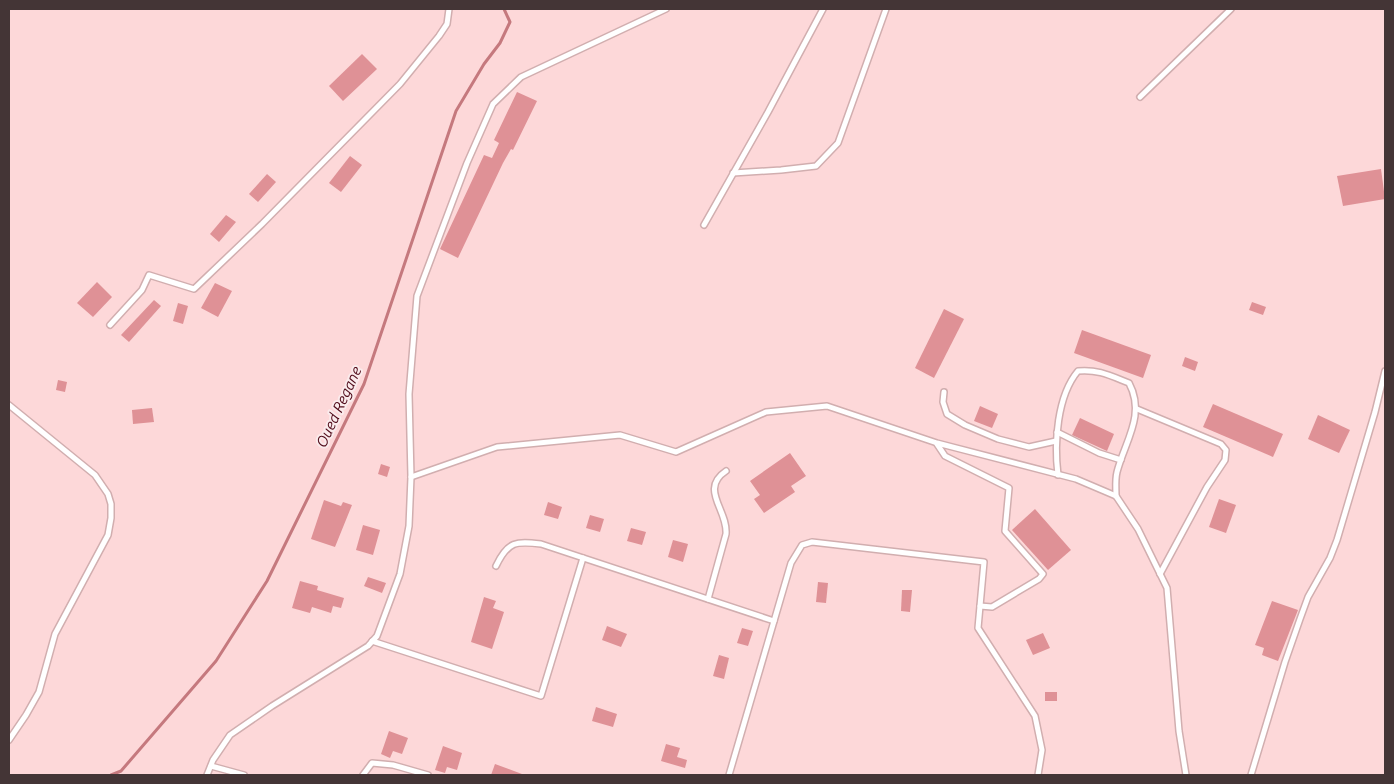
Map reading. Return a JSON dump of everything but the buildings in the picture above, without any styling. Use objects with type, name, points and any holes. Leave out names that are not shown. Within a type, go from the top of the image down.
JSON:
[{"type":"lane","points":[[110,325],[142,290],[149,275],[194,289],[262,224],[400,84],[447,24],[449,9]]},
{"type":"lane","points":[[207,775],[213,760],[230,735],[272,706],[368,646],[377,636],[400,574],[409,526],[411,476],[409,394],[417,296],[467,163],[494,104],[521,77],[666,9]]},
{"type":"lane","points":[[704,225],[768,112],[823,9]]},
{"type":"lane","points":[[734,173],[816,166],[838,143],[886,9]]},
{"type":"lane","points":[[1140,97],[1230,9]]},
{"type":"lane","points":[[1058,474],[1057,432],[1071,379],[1078,371],[1093,370],[1129,383],[1134,391],[1137,409],[1116,474],[1116,496]]},
{"type":"lane","points":[[1251,775],[1285,662],[1308,597],[1330,558],[1337,540],[1375,412],[1385,371]]},
{"type":"lane","points":[[944,392],[947,414],[965,425],[998,439],[1029,447],[1056,441]]},
{"type":"lane","points":[[9,405],[95,475],[108,494],[111,504],[111,518],[108,534],[56,634],[39,692],[9,740]]},
{"type":"lane","points":[[411,476],[497,446],[620,435],[676,452],[766,412],[827,406],[937,444],[1076,479],[1116,496],[1138,529],[1167,588],[1179,731],[1186,775]]},
{"type":"lane","points":[[1137,409],[1221,444],[1226,450],[1225,460],[1207,487],[1160,574]]},
{"type":"lane","points":[[1057,432],[1099,453],[1121,460]]},
{"type":"lane","points":[[937,444],[945,456],[1009,488],[1005,531],[1043,574],[1039,579],[992,607],[980,606]]},
{"type":"lane","points":[[708,599],[727,526],[714,487],[717,477],[726,471]]},
{"type":"lane","points":[[496,566],[501,555],[508,548],[519,542],[541,544],[774,621]]},
{"type":"lane","points":[[729,775],[791,563],[802,545],[812,542],[984,562],[978,628],[1035,716],[1042,750],[1038,775]]},
{"type":"lane","points":[[372,641],[541,696],[583,558]]},
{"type":"lane","points":[[363,775],[372,763],[393,764],[428,775]]},
{"type":"lane","points":[[211,766],[244,775]]},
{"type":"waterway","name":"Oued Regane","points":[[111,775],[121,771],[216,661],[267,581],[364,384],[456,111],[484,64],[500,43],[510,22],[504,9]]}]
